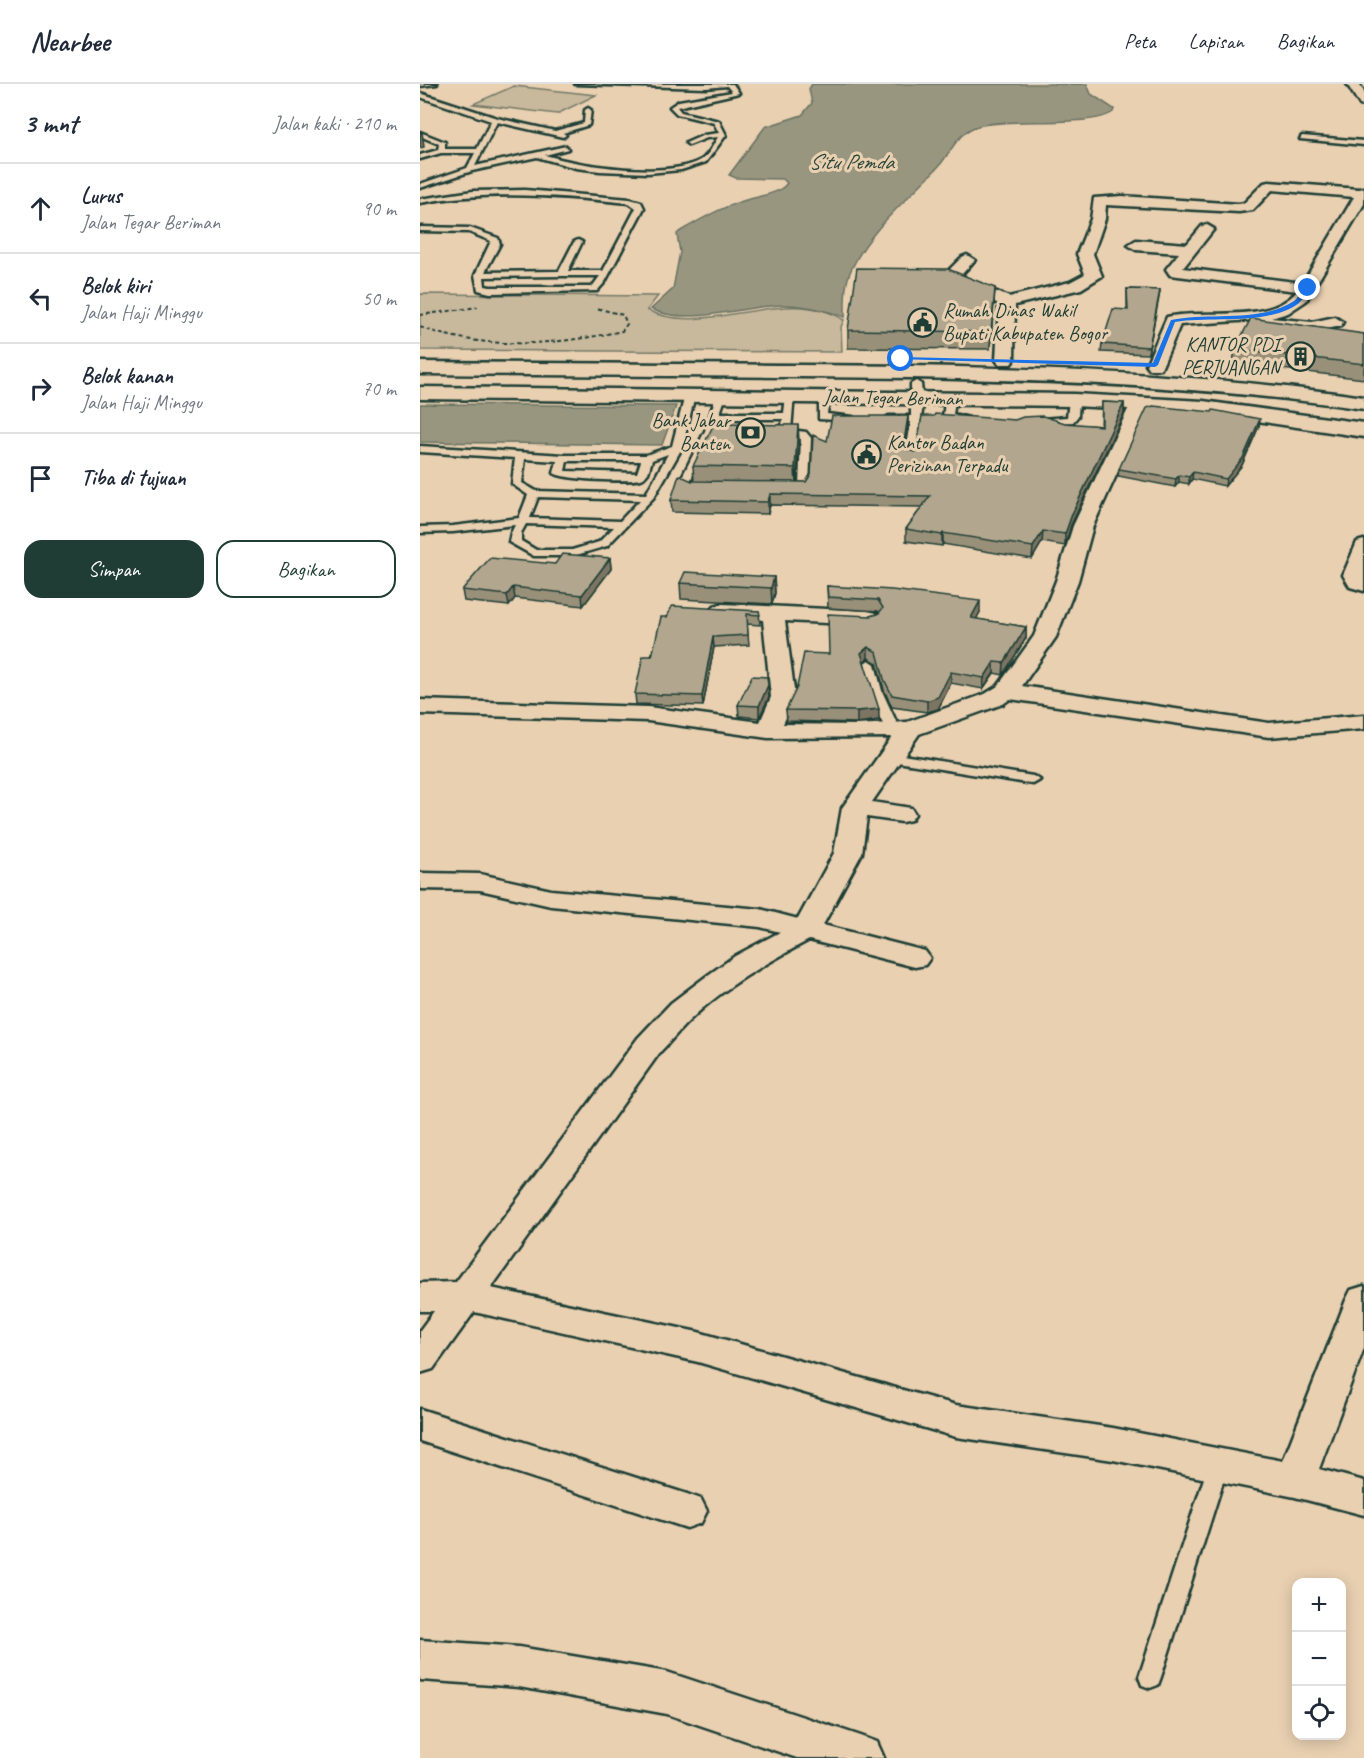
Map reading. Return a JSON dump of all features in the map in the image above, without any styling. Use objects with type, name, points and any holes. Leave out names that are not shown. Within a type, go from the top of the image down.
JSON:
[{"type":"main road","name":"Jalan Tegar Beriman","points":[[420,355],[900,365],[1158,379],[1242,386],[1364,403]]},
{"type":"main road","name":"Jalan Tegar Beriman","points":[[420,381],[1005,360],[1155,365],[1241,373],[1364,389]]},
{"type":"main road","name":"Jalan Tegar Beriman","points":[[420,368],[917,391],[951,397],[1140,403],[1254,413],[1364,430]]},
{"type":"main road","name":"Jalan Tegar Beriman","points":[[420,393],[720,396],[789,406],[824,396],[917,391],[1136,390],[1309,406],[1364,415]]},
{"type":"street","points":[[1353,84],[1364,102]]},
{"type":"street","points":[[967,260],[953,274],[960,282],[1007,302],[1075,286],[1094,276],[1085,254],[1098,219],[1099,201],[1122,200],[1239,208],[1248,207],[1269,186],[1364,193],[1308,288],[1297,302],[1274,312],[1195,317],[1173,321],[1155,365]]},
{"type":"street","points":[[1207,229],[1174,269],[1176,272],[1308,288]]},
{"type":"street","points":[[1136,245],[1192,249]]},
{"type":"street","points":[[1005,360],[1007,302]]},
{"type":"street","points":[[1221,317],[1312,327],[1335,322]]},
{"type":"street","points":[[420,707],[648,714],[768,731],[857,732],[902,729],[994,699],[1006,691],[1045,637],[1067,581],[1083,526],[1140,403]]},
{"type":"street","points":[[1364,546],[1354,575],[1358,582],[1364,584]]},
{"type":"street","points":[[702,609],[870,618]]},
{"type":"street","points":[[768,731],[783,697],[773,613]]},
{"type":"street","points":[[1006,691],[1269,730],[1364,722]]},
{"type":"street","points":[[420,1358],[650,1045],[676,1017],[745,963],[807,929],[848,853],[855,808],[890,757],[902,729]]},
{"type":"street","points":[[855,808],[902,814]]},
{"type":"street","points":[[420,881],[480,882],[551,898],[760,918],[915,958]]},
{"type":"street","points":[[420,1297],[466,1296],[698,1347],[956,1421],[1029,1430],[1294,1480],[1364,1498]]},
{"type":"street","points":[[1294,1480],[1364,1300]]},
{"type":"street","points":[[420,1425],[687,1511]]},
{"type":"street","points":[[420,1660],[519,1667],[667,1693],[861,1758]]},
{"type":"lane","points":[[420,84],[434,84]]},
{"type":"lane","points":[[578,84],[729,84],[736,93],[679,103],[673,107],[679,113],[717,122],[723,135]]},
{"type":"lane","points":[[420,95],[495,120],[560,134],[587,124],[588,110]]},
{"type":"lane","points":[[470,169],[495,120]]},
{"type":"lane","points":[[420,134],[443,143],[441,151]]},
{"type":"lane","points":[[689,142],[706,136],[723,135]]},
{"type":"lane","points":[[539,155],[580,167],[619,170],[689,166],[703,161],[706,153],[723,135]]},
{"type":"lane","points":[[1302,138],[1364,143]]},
{"type":"lane","points":[[420,186],[470,169],[566,148]]},
{"type":"lane","points":[[420,157],[441,151],[479,151]]},
{"type":"lane","points":[[420,201],[482,192],[519,190],[630,201],[638,204],[640,208],[606,273],[594,289],[490,290],[482,288],[479,275],[496,243],[495,240],[470,230],[420,229]]},
{"type":"lane","points":[[562,274],[578,242]]},
{"type":"lane","points":[[479,275],[606,273]]},
{"type":"lane","points":[[910,459],[916,419],[917,391]]},
{"type":"lane","points":[[534,494],[516,533],[515,542],[534,553],[573,553],[603,544],[650,497],[677,448],[690,395]]},
{"type":"lane","points":[[715,487],[685,484],[710,431],[720,396]]},
{"type":"lane","points":[[824,396],[822,417],[860,419]]},
{"type":"lane","points":[[951,397],[948,416],[961,420],[981,421]]},
{"type":"lane","points":[[1032,422],[1070,420],[1073,416],[1074,400]]},
{"type":"lane","points":[[715,416],[789,406],[786,433]]},
{"type":"lane","points":[[882,419],[916,419]]},
{"type":"lane","points":[[710,431],[732,432]]},
{"type":"lane","points":[[764,432],[806,436],[804,485],[802,489],[783,490]]},
{"type":"lane","points":[[420,449],[562,458],[647,458],[677,448]]},
{"type":"lane","points":[[521,454],[517,484],[534,494],[650,497]]},
{"type":"lane","points":[[562,458],[558,473],[576,476],[639,476],[644,473],[647,458]]},
{"type":"lane","points":[[420,530],[453,529],[523,521],[624,524]]},
{"type":"lane","points":[[869,664],[876,691],[902,729]]},
{"type":"lane","points":[[890,757],[1033,780]]},
{"type":"lane","points":[[1150,1677],[1218,1466]]},
{"type":"path","points":[[420,315],[479,307]]},
{"type":"path","points":[[420,327],[435,334],[456,338],[512,342],[596,337],[622,331],[627,324],[623,315],[595,308]]},
{"type":"shaded area","points":[[514,86],[596,95],[557,114],[473,104]]},
{"type":"shaded area","points":[[420,294],[658,296],[647,310],[670,317],[694,319],[771,308],[797,307],[821,310],[844,320],[841,327],[842,352],[420,350]]},
{"type":"water","name":"Situ Pemda","points":[[812,84],[1087,84],[1091,94],[1114,109],[1113,112],[1102,117],[1088,120],[992,123],[978,126],[965,133],[938,167],[891,214],[860,253],[848,280],[845,317],[815,308],[793,305],[699,316],[666,314],[651,309],[673,289],[680,252],[677,234],[679,232],[717,211],[774,192],[787,183],[783,179],[736,178],[729,175],[765,127],[802,115],[812,103],[809,89]]},
{"type":"water","points":[[420,404],[676,406],[662,445],[420,442]]},
{"type":"building","name":"Rumah Dinas Wakil Bupati Kabupaten Bogor","points":[[857,268],[948,269],[995,288],[991,332],[848,330]]},
{"type":"building","points":[[1127,289],[1160,290],[1149,347],[1102,344],[1113,309],[1128,310]]},
{"type":"building","points":[[1251,318],[1364,334],[1364,364],[1235,349]]},
{"type":"building","points":[[1102,402],[1124,403],[1072,514],[1065,534],[1043,531],[1033,547],[906,529],[930,496],[770,494],[768,502],[671,500],[679,475],[692,481],[806,482],[811,474],[813,435],[827,441],[832,416],[908,416],[903,448],[914,452],[922,416],[934,416],[935,414],[1015,420],[1023,417],[1043,416],[1065,423],[1102,426]]},
{"type":"building","points":[[1153,406],[1212,412],[1213,410],[1260,419],[1243,458],[1226,479],[1193,472],[1189,477],[1179,475],[1176,479],[1119,469],[1147,408]]},
{"type":"building","points":[[714,424],[798,425],[795,468],[693,466]]},
{"type":"building","points":[[562,554],[610,558],[582,595],[513,587],[507,595],[462,590],[490,558],[555,564]]},
{"type":"building","points":[[685,572],[774,577],[771,588],[680,583]]},
{"type":"building","points":[[827,586],[892,590],[980,601],[971,618],[1026,627],[1004,663],[994,662],[984,678],[951,672],[938,697],[927,701],[892,695],[884,679],[877,652],[868,647],[861,653],[879,709],[786,710],[797,687],[804,653],[829,654],[828,614],[870,616],[878,614],[883,608],[878,600],[828,597]]},
{"type":"building","points":[[672,606],[759,611],[760,615],[747,614],[748,635],[713,637],[702,696],[635,694],[643,656],[652,656],[661,617],[667,617]]},
{"type":"building","points":[[752,676],[767,677],[768,685],[759,706],[738,705]]},
{"type":"place","name":"Rumah Dinas Wakil Bupati Kabupaten Bogor","points":[[922,322]]},
{"type":"place","name":"KANTOR PDI PERJUANGAN","points":[[1301,356]]},
{"type":"place","name":"Bank Jabar Banten","points":[[751,432]]},
{"type":"place","name":"Kantor Badan Perizinan Terpadu","points":[[866,454]]},
{"type":"route","points":[[901,359],[1155,365],[1173,321],[1195,317],[1255,316],[1274,312],[1297,302],[1308,288]]}]
